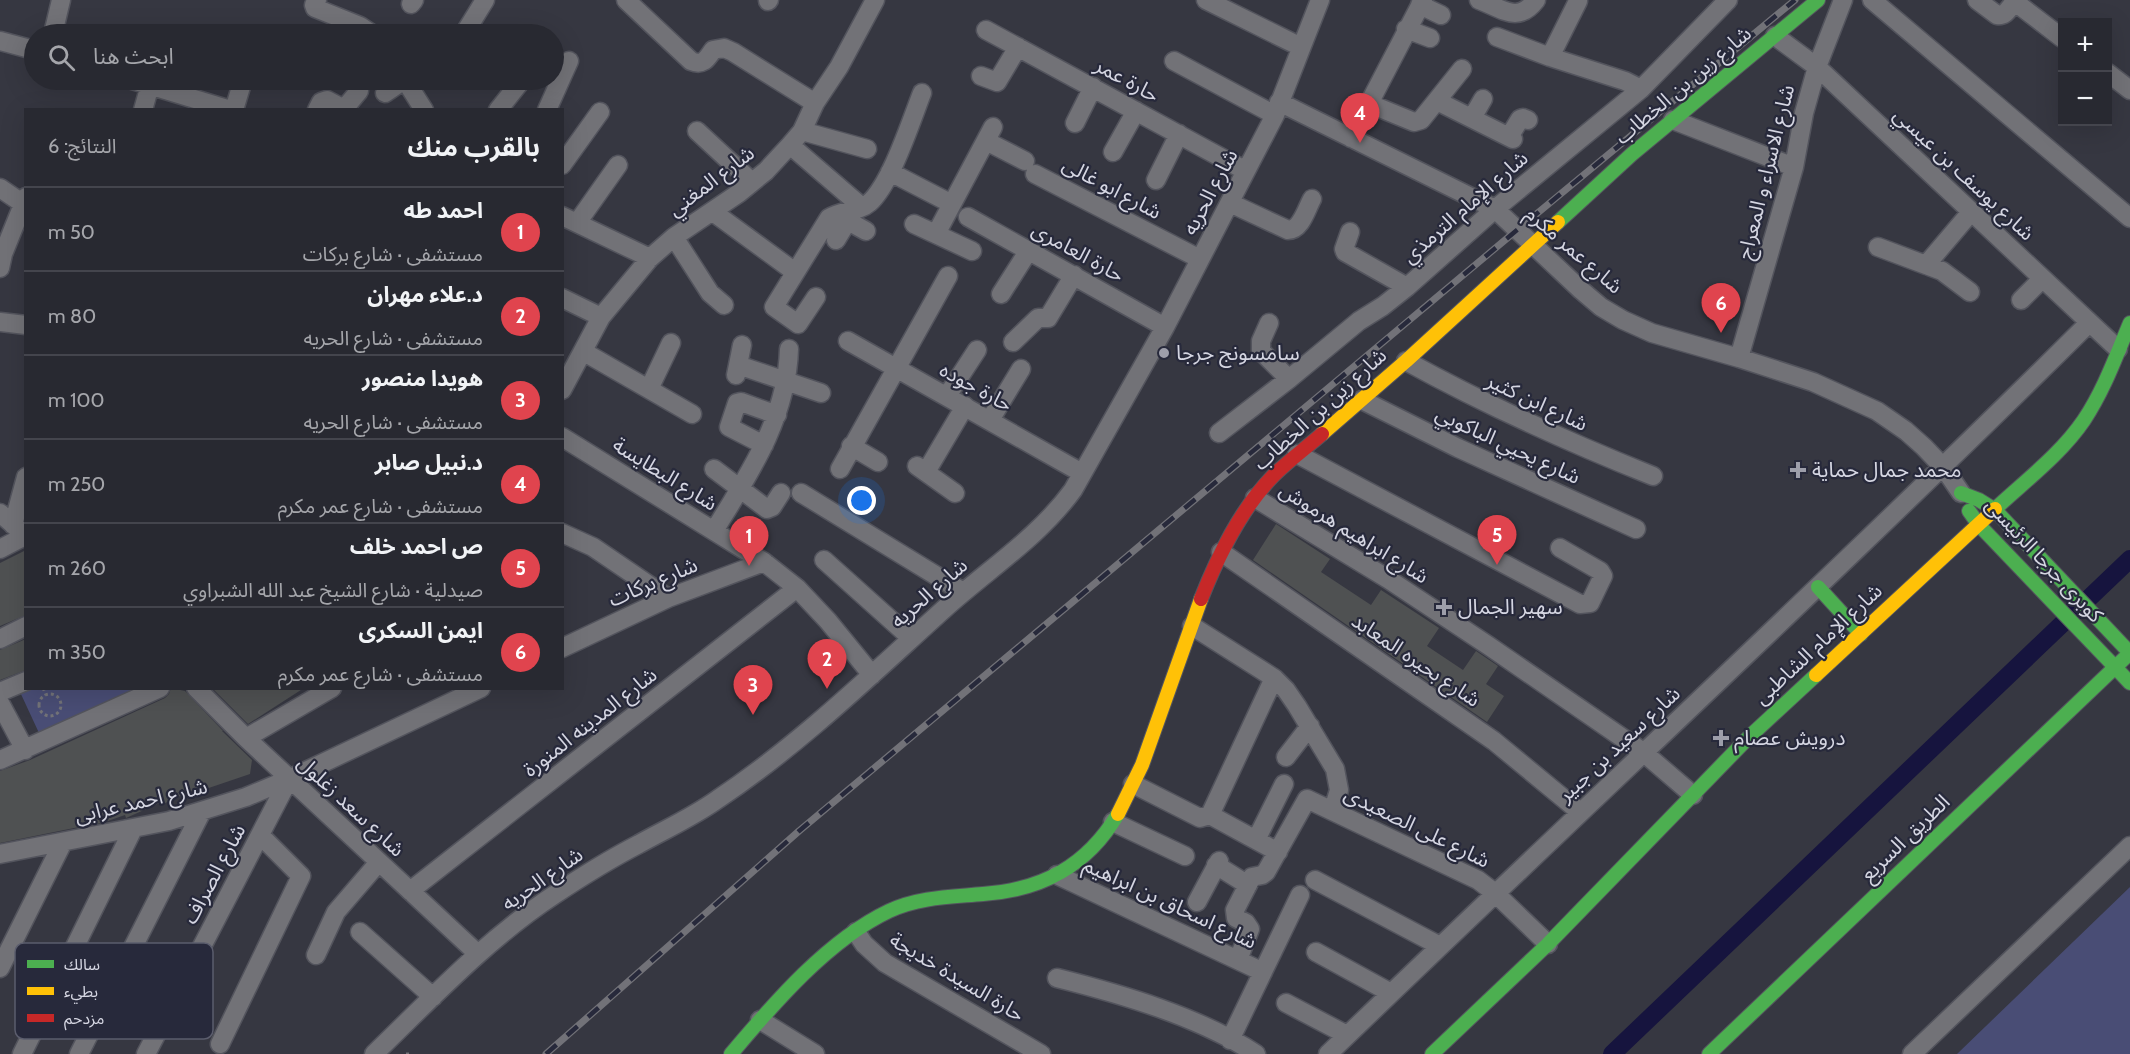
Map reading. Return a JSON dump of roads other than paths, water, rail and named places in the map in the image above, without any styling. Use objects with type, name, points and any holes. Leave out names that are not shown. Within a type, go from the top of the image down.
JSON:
[{"type":"main road","name":"شارع زين بن الخطاب","points":[[731,1054],[785,993],[856,932],[883,914],[913,902],[1022,889],[1057,875],[1085,856],[1113,822],[1133,784],[1221,552],[1255,498],[1273,476],[1406,361],[1632,154],[1818,0]]},
{"type":"main road","name":"شارع الإمام الشاطبى","points":[[1432,1054],[1548,944],[1749,737],[2063,445],[2083,421],[2100,392],[2130,323]]},
{"type":"main road","name":"كوبرى جرجا الرئيسى","points":[[1961,493],[1995,510],[2130,653]]},
{"type":"main road","name":"كوبرى جرجا الرئيسى","points":[[1961,493],[1968,510],[1979,525],[2130,683]]},
{"type":"main road","points":[[1818,587],[1861,634]]},
{"type":"main road","name":"الطريق السريع","points":[[1709,1054],[2130,653]]},
{"type":"street","points":[[55,24],[61,0]]},
{"type":"street","points":[[317,0],[314,4],[318,10],[347,24]]},
{"type":"street","points":[[470,24],[485,0]]},
{"type":"street","points":[[626,0],[691,61],[701,64],[713,50],[724,48],[815,103]]},
{"type":"street","name":"شارع المغني","points":[[564,387],[601,317],[650,258],[674,237],[752,182],[802,131],[815,103],[839,67],[875,0]]},
{"type":"street","points":[[1206,0],[1301,47]]},
{"type":"street","name":"شارع الحريه","points":[[374,1054],[478,954],[552,896],[719,799],[775,757],[1057,512],[1073,490],[1165,327],[1230,203],[1277,109],[1320,0]]},
{"type":"street","points":[[1479,0],[1520,14],[1536,0]]},
{"type":"street","name":"شارع الإمام الترمذي","points":[[1219,433],[1359,321],[1407,287],[1495,208],[1641,90],[1728,0]]},
{"type":"street","name":"شارع الاسراء و المعراج","points":[[1739,358],[1794,167],[1804,113],[1817,67],[1843,0]]},
{"type":"street","points":[[1872,0],[2130,218]]},
{"type":"street","points":[[1977,0],[2001,16],[2012,5],[2019,4],[2058,35]]},
{"type":"street","points":[[1550,57],[1578,1]]},
{"type":"street","points":[[1351,138],[1406,29],[1422,3],[1441,15]]},
{"type":"street","points":[[1406,29],[1430,38]]},
{"type":"street","name":"حارة عمر","points":[[986,30],[1246,171]]},
{"type":"street","name":"شارع يوسف بن عيسي","points":[[1775,36],[1817,67],[2118,349]]},
{"type":"street","points":[[1497,37],[1625,81],[1641,90]]},
{"type":"street","points":[[0,41],[24,47]]},
{"type":"street","points":[[981,76],[997,82],[1018,47]]},
{"type":"street","points":[[564,72],[569,61]]},
{"type":"street","name":"شارع عمر مكرم","points":[[1174,62],[1277,109],[1351,138],[1495,208],[1602,307],[1623,320],[1652,333],[1813,382],[1877,411],[1906,431],[1944,468],[1961,493]]},
{"type":"street","points":[[1370,104],[1418,122],[1424,118],[1462,69]]},
{"type":"street","points":[[2112,76],[2130,90]]},
{"type":"street","points":[[1075,123],[1093,87]]},
{"type":"street","points":[[144,108],[149,90]]},
{"type":"street","points":[[167,90],[226,108]]},
{"type":"street","points":[[234,108],[240,90]]},
{"type":"street","points":[[385,93],[393,90]]},
{"type":"street","points":[[415,90],[423,108]]},
{"type":"street","points":[[500,108],[514,90]]},
{"type":"street","points":[[548,108],[556,90]]},
{"type":"street","points":[[345,108],[359,91]]},
{"type":"street","points":[[816,297],[798,324],[774,307],[829,218],[855,212],[868,205],[891,171],[922,93]]},
{"type":"street","points":[[1472,118],[1482,99]]},
{"type":"street","points":[[317,108],[321,102],[327,100],[342,108]]},
{"type":"street","points":[[1437,101],[1511,138],[1520,119],[1528,120]]},
{"type":"street","points":[[1113,152],[1137,111]]},
{"type":"street","points":[[564,164],[600,112]]},
{"type":"street","points":[[1673,120],[1794,167]]},
{"type":"street","points":[[697,131],[752,182]]},
{"type":"street","points":[[802,131],[867,149]]},
{"type":"street","name":"شارع ابو غالى","points":[[952,204],[989,134],[1030,167],[1200,259]]},
{"type":"street","points":[[1156,180],[1179,134]]},
{"type":"street","points":[[790,145],[855,212],[866,231]]},
{"type":"street","points":[[618,165],[570,220],[650,258]]},
{"type":"street","points":[[891,171],[952,204],[936,234]]},
{"type":"street","points":[[0,188],[24,200],[4,240],[0,268]]},
{"type":"street","points":[[1230,203],[1292,230],[1298,226],[1312,199]]},
{"type":"street","points":[[712,212],[795,272]]},
{"type":"street","points":[[836,240],[855,212]]},
{"type":"street","points":[[1926,265],[1971,213]]},
{"type":"street","name":"حارة العامرى","points":[[968,217],[1165,327]]},
{"type":"street","points":[[914,224],[972,251]]},
{"type":"street","points":[[1350,232],[1345,252],[1407,287]]},
{"type":"street","points":[[674,237],[710,293],[724,305]]},
{"type":"street","points":[[1878,247],[1942,271],[1970,292]]},
{"type":"street","points":[[1001,294],[1029,250]]},
{"type":"street","points":[[1013,342],[1038,318],[1048,318],[1074,275]]},
{"type":"street","points":[[840,469],[948,276]]},
{"type":"street","points":[[2021,300],[2042,279]]},
{"type":"street","points":[[566,302],[601,317]]},
{"type":"street","points":[[0,322],[24,325]]},
{"type":"street","points":[[1269,323],[1261,341],[1261,351],[1289,379]]},
{"type":"street","name":"شارع سعيد بن جبير","points":[[1328,1054],[1642,752],[1944,468],[2089,323]]},
{"type":"street","name":"حارة جوده","points":[[848,341],[1082,473]]},
{"type":"street","points":[[649,389],[671,343]]},
{"type":"street","points":[[742,345],[737,371],[787,380],[821,393]]},
{"type":"street","points":[[714,531],[764,446],[777,415],[787,380],[789,349]]},
{"type":"street","points":[[947,396],[977,350]]},
{"type":"street","points":[[584,352],[692,414]]},
{"type":"street","name":"شارع ابن كثير","points":[[1406,361],[1464,393],[1526,423],[1653,476]]},
{"type":"street","points":[[990,420],[1021,369]]},
{"type":"street","name":"شارع يحيي الباكوبي","points":[[1362,400],[1458,448],[1636,529]]},
{"type":"street","points":[[764,446],[729,427],[737,403],[741,402],[777,415]]},
{"type":"street","points":[[955,493],[922,469],[966,406]]},
{"type":"street","name":"شارع البطايسة","points":[[564,438],[764,562],[796,588],[828,621],[872,675]]},
{"type":"street","points":[[851,446],[878,462]]},
{"type":"street","points":[[1297,454],[1580,604],[1590,603],[1603,576],[1600,571],[1560,548]]},
{"type":"street","points":[[714,469],[767,509],[772,507],[781,493]]},
{"type":"street","points":[[0,549],[16,527],[24,487]]},
{"type":"street","points":[[801,493],[963,592]]},
{"type":"street","name":"شارع ابراهيم هرموش","points":[[1255,498],[1388,579],[1642,752],[1693,795]]},
{"type":"street","points":[[564,534],[593,547],[668,598]]},
{"type":"street","name":"شارع بحيره المعابد","points":[[1221,552],[1494,741],[1580,812]]},
{"type":"street","points":[[824,560],[911,638]]},
{"type":"street","name":"شارع بركات","points":[[564,647],[668,598],[764,562]]},
{"type":"street","name":"شارع المدينه المنورة","points":[[410,891],[796,588]]},
{"type":"street","points":[[1192,626],[1274,678],[1286,690],[1335,770],[1339,790],[1334,810]]},
{"type":"street","points":[[0,639],[24,627]]},
{"type":"street","points":[[1210,815],[1274,678]]},
{"type":"street","points":[[0,692],[24,682]]},
{"type":"street","points":[[0,760],[156,690]]},
{"type":"street","name":"شارع سعد زغلول","points":[[198,690],[289,779],[478,954]]},
{"type":"street","points":[[246,738],[329,690]]},
{"type":"street","points":[[289,779],[477,690]]},
{"type":"street","points":[[0,703],[25,750]]},
{"type":"street","points":[[1286,757],[1310,726]]},
{"type":"street","name":"شارع احمد عرابى","points":[[0,854],[133,829],[246,797],[289,779]]},
{"type":"street","name":"شارع الصراف","points":[[204,943],[289,779]]},
{"type":"street","points":[[1133,784],[1200,818],[1210,815],[1278,852],[1262,876],[1254,875],[1234,914],[1250,929],[1239,960]]},
{"type":"street","points":[[1256,840],[1284,784]]},
{"type":"street","name":"شارع على الصعيدى","points":[[1278,852],[1307,799],[1478,880],[1495,893],[1548,944]]},
{"type":"street","points":[[135,943],[202,811]]},
{"type":"street","points":[[1113,822],[1185,856]]},
{"type":"street","points":[[77,943],[133,829]]},
{"type":"street","points":[[220,1044],[301,876],[260,835]]},
{"type":"street","points":[[0,968],[63,842]]},
{"type":"street","points":[[1912,1054],[2130,846]]},
{"type":"street","points":[[316,955],[336,912],[379,862]]},
{"type":"street","points":[[1197,902],[1218,863],[1248,885]]},
{"type":"street","name":"شارع اسحاق بن ابراهيم","points":[[1057,875],[1263,972]]},
{"type":"street","points":[[1315,880],[1440,946]]},
{"type":"street","points":[[1230,1040],[1300,895]]},
{"type":"street","points":[[360,932],[433,997]]},
{"type":"street","name":"حارة السيدة خديجة","points":[[856,932],[864,944],[885,963],[1030,1051]]},
{"type":"street","points":[[1316,952],[1391,993]]},
{"type":"street","points":[[1057,978],[1144,1004],[1194,1023],[1256,1054]]},
{"type":"street","points":[[1286,1003],[1347,1035]]},
{"type":"street","points":[[760,1020],[815,1054]]},
{"type":"street","points":[[22,1054],[29,1039]]},
{"type":"street","points":[[78,1054],[86,1039]]},
{"type":"street","name":"شارع الصراف","points":[[146,1054],[154,1039]]},
{"type":"waterway","points":[[1612,1054],[2130,559]]},
{"type":"railway","points":[[546,1054],[799,831],[1795,0]]},
{"type":"place","name":"د.نبيل صابر","points":[[1360,143]]},
{"type":"place","name":"ايمن السكرى","points":[[1721,333]]},
{"type":"place","name":"سامسونج جرجا","points":[[1164,353]]},
{"type":"place","name":"محمد جمال حماية","points":[[1798,470]]},
{"type":"place","name":"ص احمد خلف","points":[[1497,565]]},
{"type":"place","name":"احمد طه","points":[[749,566]]},
{"type":"place","name":"سهير الجمال","points":[[1444,607]]},
{"type":"place","name":"د.علاء مهران","points":[[827,689]]},
{"type":"place","name":"هويدا منصور","points":[[753,715]]},
{"type":"place","name":"درويش عصام","points":[[1721,738]]}]
